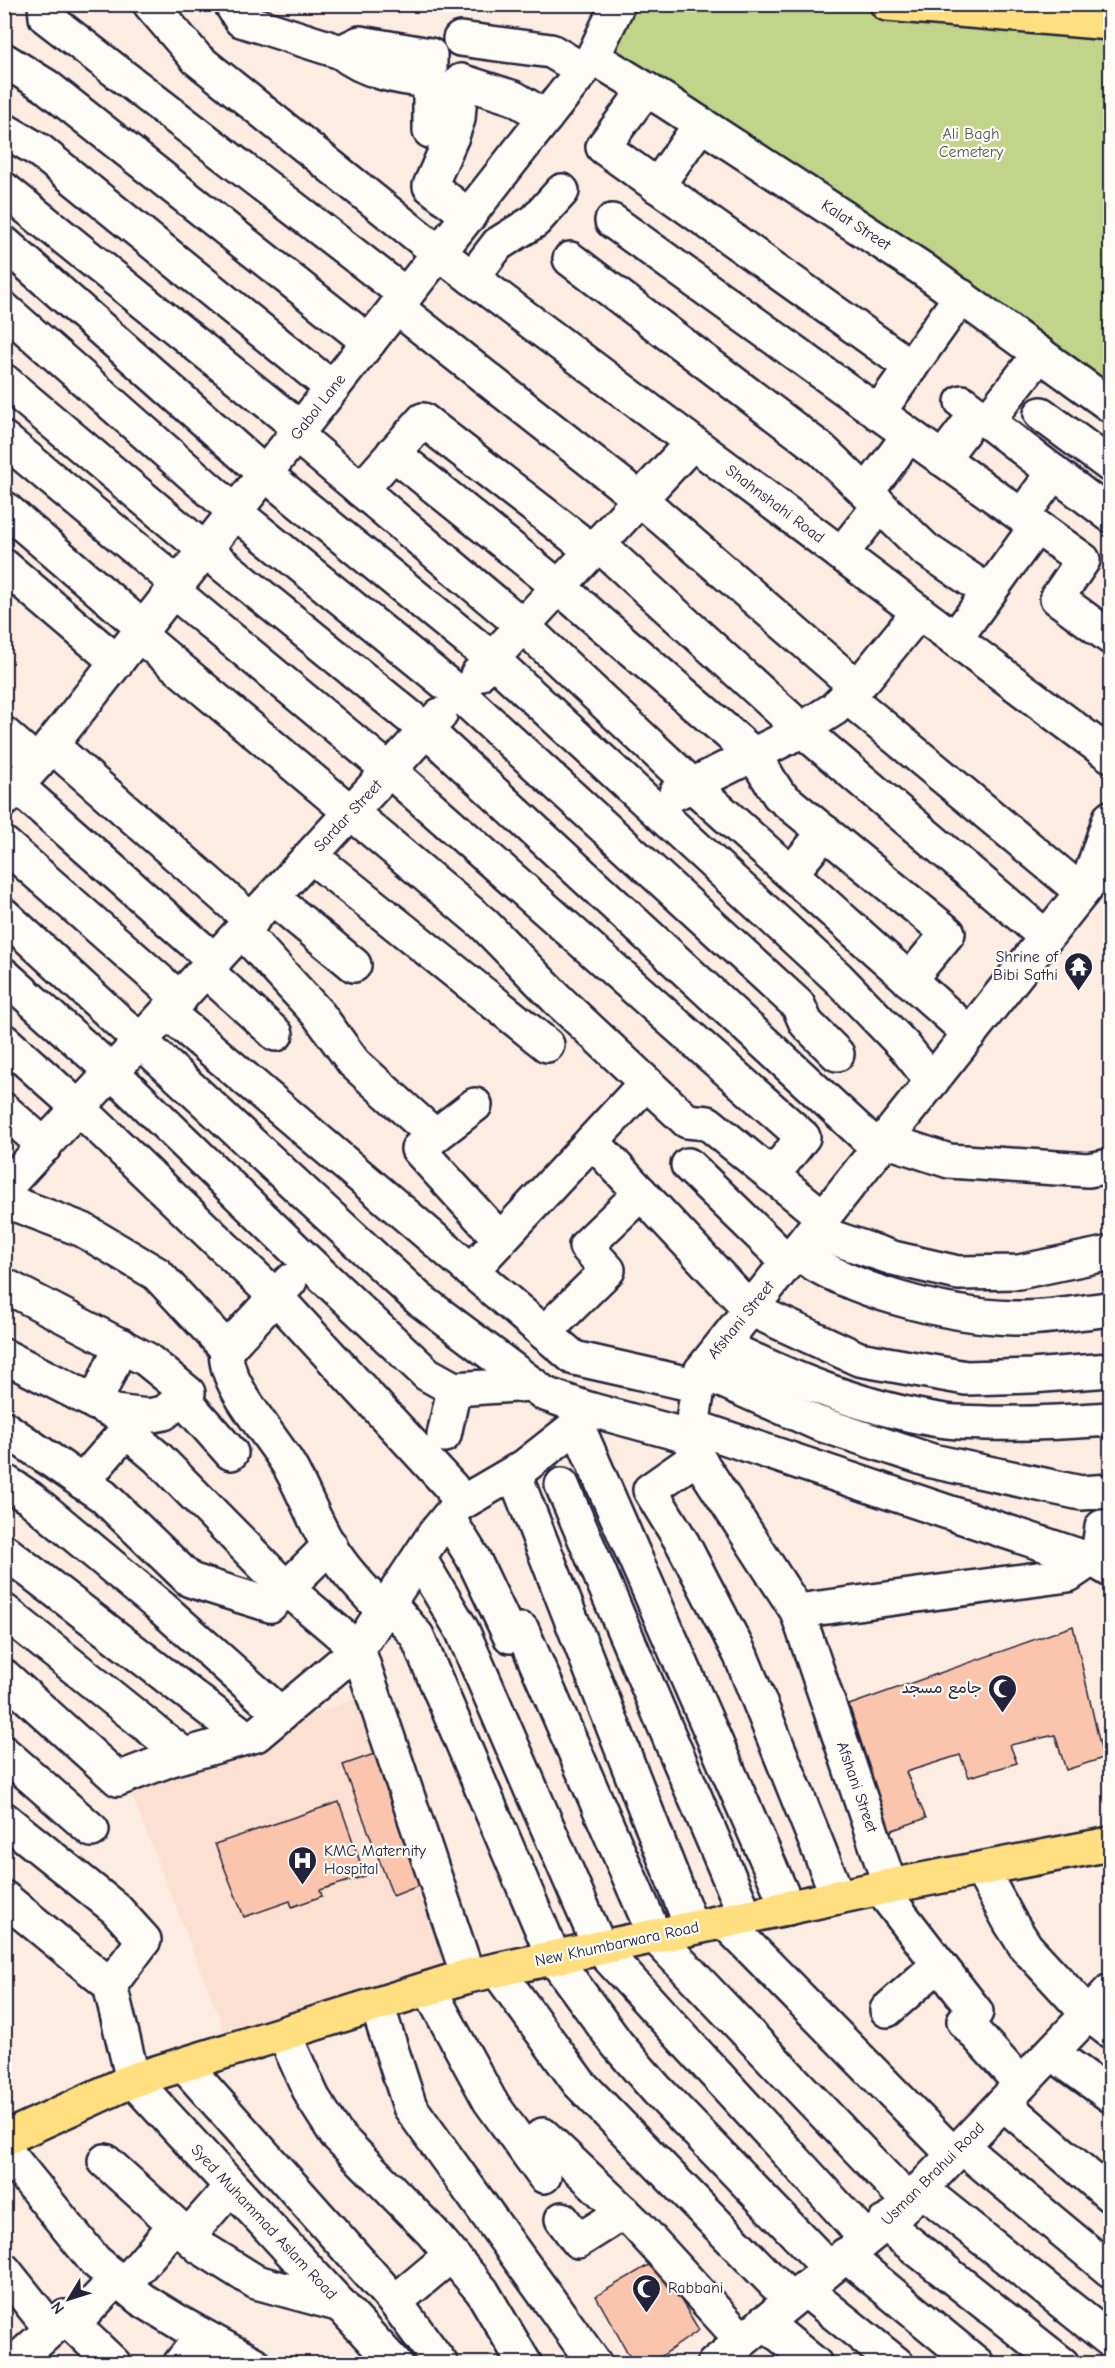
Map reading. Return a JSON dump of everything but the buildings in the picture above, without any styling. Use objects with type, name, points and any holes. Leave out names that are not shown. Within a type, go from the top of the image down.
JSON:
[{"type":"main road","points":[[887,4],[1110,23]]},
{"type":"main road","name":"New Khumbarwara Road","points":[[7,2136],[133,2080],[483,1973],[885,1887],[1110,1844]]},
{"type":"street","points":[[45,4],[46,17],[401,302],[640,499],[851,691],[1082,892]]},
{"type":"street","name":"Shahnshahi Road","points":[[150,4],[197,59],[439,253],[1110,755]]},
{"type":"street","points":[[231,4],[241,20],[341,52],[360,43],[430,55],[430,131],[452,136]]},
{"type":"street","name":"Gabol Lane","points":[[27,773],[266,474],[588,63],[618,4]]},
{"type":"street","name":"Kalat Street","points":[[460,39],[551,51],[588,63],[646,89],[911,261],[1110,405]]},
{"type":"street","points":[[4,60],[46,86],[369,342]]},
{"type":"street","points":[[469,216],[430,186],[458,119],[461,81],[514,98],[546,117]]},
{"type":"street","points":[[646,89],[603,147],[910,367]]},
{"type":"street","points":[[657,186],[701,124]]},
{"type":"street","points":[[4,130],[40,150],[332,388]]},
{"type":"street","points":[[4,189],[298,432],[361,490],[523,626],[692,785],[970,1034]]},
{"type":"street","points":[[472,278],[498,244],[535,221],[562,191]]},
{"type":"street","points":[[612,221],[1083,560],[1057,598],[1110,637]]},
{"type":"street","points":[[4,243],[266,474],[492,659],[838,978],[904,1046],[932,1081]]},
{"type":"street","points":[[570,259],[822,450],[925,549],[989,592]]},
{"type":"street","points":[[878,413],[961,296]]},
{"type":"street","points":[[4,309],[235,512],[459,694],[798,1005],[806,1023],[837,1054]]},
{"type":"street","points":[[942,459],[976,412],[1040,354]]},
{"type":"street","points":[[4,381],[205,550],[426,730],[881,1144],[949,1161],[1088,1170],[1110,1166]]},
{"type":"street","points":[[976,412],[1110,515]]},
{"type":"street","points":[[1041,414],[1110,465]]},
{"type":"street","points":[[361,490],[423,420],[595,548],[801,729],[1046,937]]},
{"type":"street","points":[[841,554],[909,435]]},
{"type":"street","points":[[4,439],[390,771],[803,1137],[772,1176]]},
{"type":"street","name":"Sardar Street","points":[[6,1186],[692,443]]},
{"type":"street","points":[[393,453],[559,587],[753,754],[779,795],[948,933],[909,980]]},
{"type":"street","points":[[955,639],[989,592],[1029,522],[1054,472]]},
{"type":"street","points":[[4,508],[141,631],[351,813],[484,924],[645,1084],[687,1121],[708,1123],[772,1176],[817,1267],[884,1294],[958,1312],[1015,1318],[1110,1309]]},
{"type":"street","points":[[4,566],[117,662]]},
{"type":"street","points":[[574,867],[607,830],[801,729],[834,709],[919,612]]},
{"type":"street","points":[[4,734],[27,773],[276,1034]]},
{"type":"street","points":[[27,773],[255,917],[354,965]]},
{"type":"street","name":"Afshani Street","points":[[700,1378],[750,1309],[1087,886],[1110,818]]},
{"type":"street","points":[[791,873],[825,832]]},
{"type":"street","points":[[4,844],[173,1005],[471,1271],[574,1358],[700,1378],[817,1423],[932,1461],[1081,1493],[1110,1491]]},
{"type":"street","points":[[311,856],[547,1045]]},
{"type":"street","points":[[4,915],[419,1299],[545,1394],[583,1417],[694,1440],[1099,1564]]},
{"type":"street","points":[[255,917],[319,1015],[354,1063],[435,1136]]},
{"type":"street","points":[[4,975],[112,1072],[308,1262],[428,1374],[454,1389],[532,1384]]},
{"type":"street","points":[[4,1041],[79,1108],[276,1297],[452,1488],[453,1511],[473,1557],[510,1636],[522,1630],[655,1936],[914,2195],[1110,2340]]},
{"type":"street","points":[[471,1271],[645,1084]]},
{"type":"street","points":[[475,1105],[418,1149],[500,1239]]},
{"type":"street","points":[[4,1110],[45,1146]]},
{"type":"street","points":[[592,1141],[750,1309],[859,1359],[966,1378],[1110,1370]]},
{"type":"street","points":[[688,1165],[805,1240],[958,1273],[1018,1272],[1110,1253]]},
{"type":"street","points":[[6,1186],[157,1274],[227,1349]]},
{"type":"street","points":[[544,1333],[608,1270],[586,1246],[641,1193]]},
{"type":"street","points":[[308,1262],[227,1349],[225,1358],[235,1382],[261,1426],[290,1465],[337,1558],[417,1635],[554,1958],[617,2044],[656,2089],[856,2246],[1062,2364]]},
{"type":"street","points":[[4,1285],[146,1359],[188,1393],[164,1413],[148,1416],[114,1413],[4,1356]]},
{"type":"street","points":[[722,1345],[768,1368],[828,1393],[891,1410],[947,1421],[1041,1424],[1110,1419]]},
{"type":"street","points":[[95,1403],[121,1346]]},
{"type":"street","points":[[700,1378],[694,1440],[650,1490],[683,1544],[741,1656],[838,1897]]},
{"type":"street","points":[[444,1435],[454,1389]]},
{"type":"street","points":[[182,1398],[231,1453]]},
{"type":"street","points":[[4,1676],[118,1779],[184,1755],[255,1734],[358,1648],[453,1511],[525,1466],[583,1417]]},
{"type":"street","points":[[583,1417],[788,1908]]},
{"type":"street","points":[[4,1428],[103,1496],[190,1580],[270,1605],[330,1545]]},
{"type":"street","points":[[82,1482],[126,1431],[158,1458],[286,1588],[358,1648],[483,1973],[579,2084],[798,2294],[897,2364]]},
{"type":"street","name":"Afshani Street","points":[[694,1440],[797,1611],[885,1887],[976,2012],[964,2021],[1012,2093]]},
{"type":"street","points":[[514,1473],[692,1928]]},
{"type":"street","points":[[4,1481],[30,1498],[162,1608],[280,1714]]},
{"type":"street","points":[[562,1485],[598,1570],[735,1919],[957,2150],[1110,2270]]},
{"type":"street","points":[[1099,1564],[1102,1527],[1110,1527]]},
{"type":"street","points":[[419,1558],[462,1630],[600,1948],[856,2246],[977,2364]]},
{"type":"street","points":[[797,1611],[1068,1575],[1099,1564]]},
{"type":"street","points":[[10,1568],[245,1737]]},
{"type":"street","points":[[559,1588],[598,1570]]},
{"type":"street","points":[[162,1608],[190,1580]]},
{"type":"street","points":[[4,1611],[184,1755]]},
{"type":"street","points":[[4,1753],[92,1830]]},
{"type":"street","points":[[4,1819],[116,1909],[144,1940],[110,1985]]},
{"type":"street","points":[[981,1869],[1026,1947],[1103,2012]]},
{"type":"street","points":[[4,1898],[110,1985],[133,2080]]},
{"type":"street","points":[[887,2010],[939,1964]]},
{"type":"street","points":[[429,1989],[490,2101],[544,2176]]},
{"type":"street","points":[[377,2005],[410,2107],[595,2364]]},
{"type":"street","name":"Usman Brahui Road","points":[[735,2349],[914,2195],[1052,2053],[1103,2012]]},
{"type":"street","points":[[284,2034],[313,2098],[336,2134],[451,2255],[482,2291],[525,2364]]},
{"type":"street","points":[[1052,2053],[1110,2095]]},
{"type":"street","points":[[184,2065],[395,2302],[441,2364]]},
{"type":"street","name":"Syed Muhammad Aslam Road","points":[[133,2080],[395,2364]]},
{"type":"street","points":[[1012,2093],[1110,2195]]},
{"type":"street","points":[[525,2149],[543,2135],[624,2212],[735,2349],[816,2364]]},
{"type":"street","points":[[7,2136],[95,2261],[141,2299],[254,2364]]},
{"type":"street","points":[[105,2161],[200,2247],[256,2282],[341,2306]]},
{"type":"street","points":[[13,2364],[120,2282],[231,2187]]},
{"type":"street","points":[[562,2219],[578,2241],[624,2212]]},
{"type":"street","points":[[395,2302],[451,2255]]},
{"type":"street","points":[[4,2270],[62,2327],[114,2364]]},
{"type":"street","points":[[180,2364],[202,2336]]},
{"type":"shaded area","name":"KMC Maternity Hospital","points":[[373,1693],[468,1976],[232,2050],[126,1780]]},
{"type":"green space","name":"Ali Bagh Cemetery","points":[[985,4],[1110,12],[1110,408],[594,57],[634,5]]},
{"type":"place","name":"Shrine of Bibi Sathi","points":[[1079,992]]},
{"type":"place","name":"جامع مسجد","points":[[1003,1714]]},
{"type":"place","name":"KMC Maternity Hospital","points":[[303,1886]]},
{"type":"place","name":"Rabbani","points":[[647,2314]]}]
